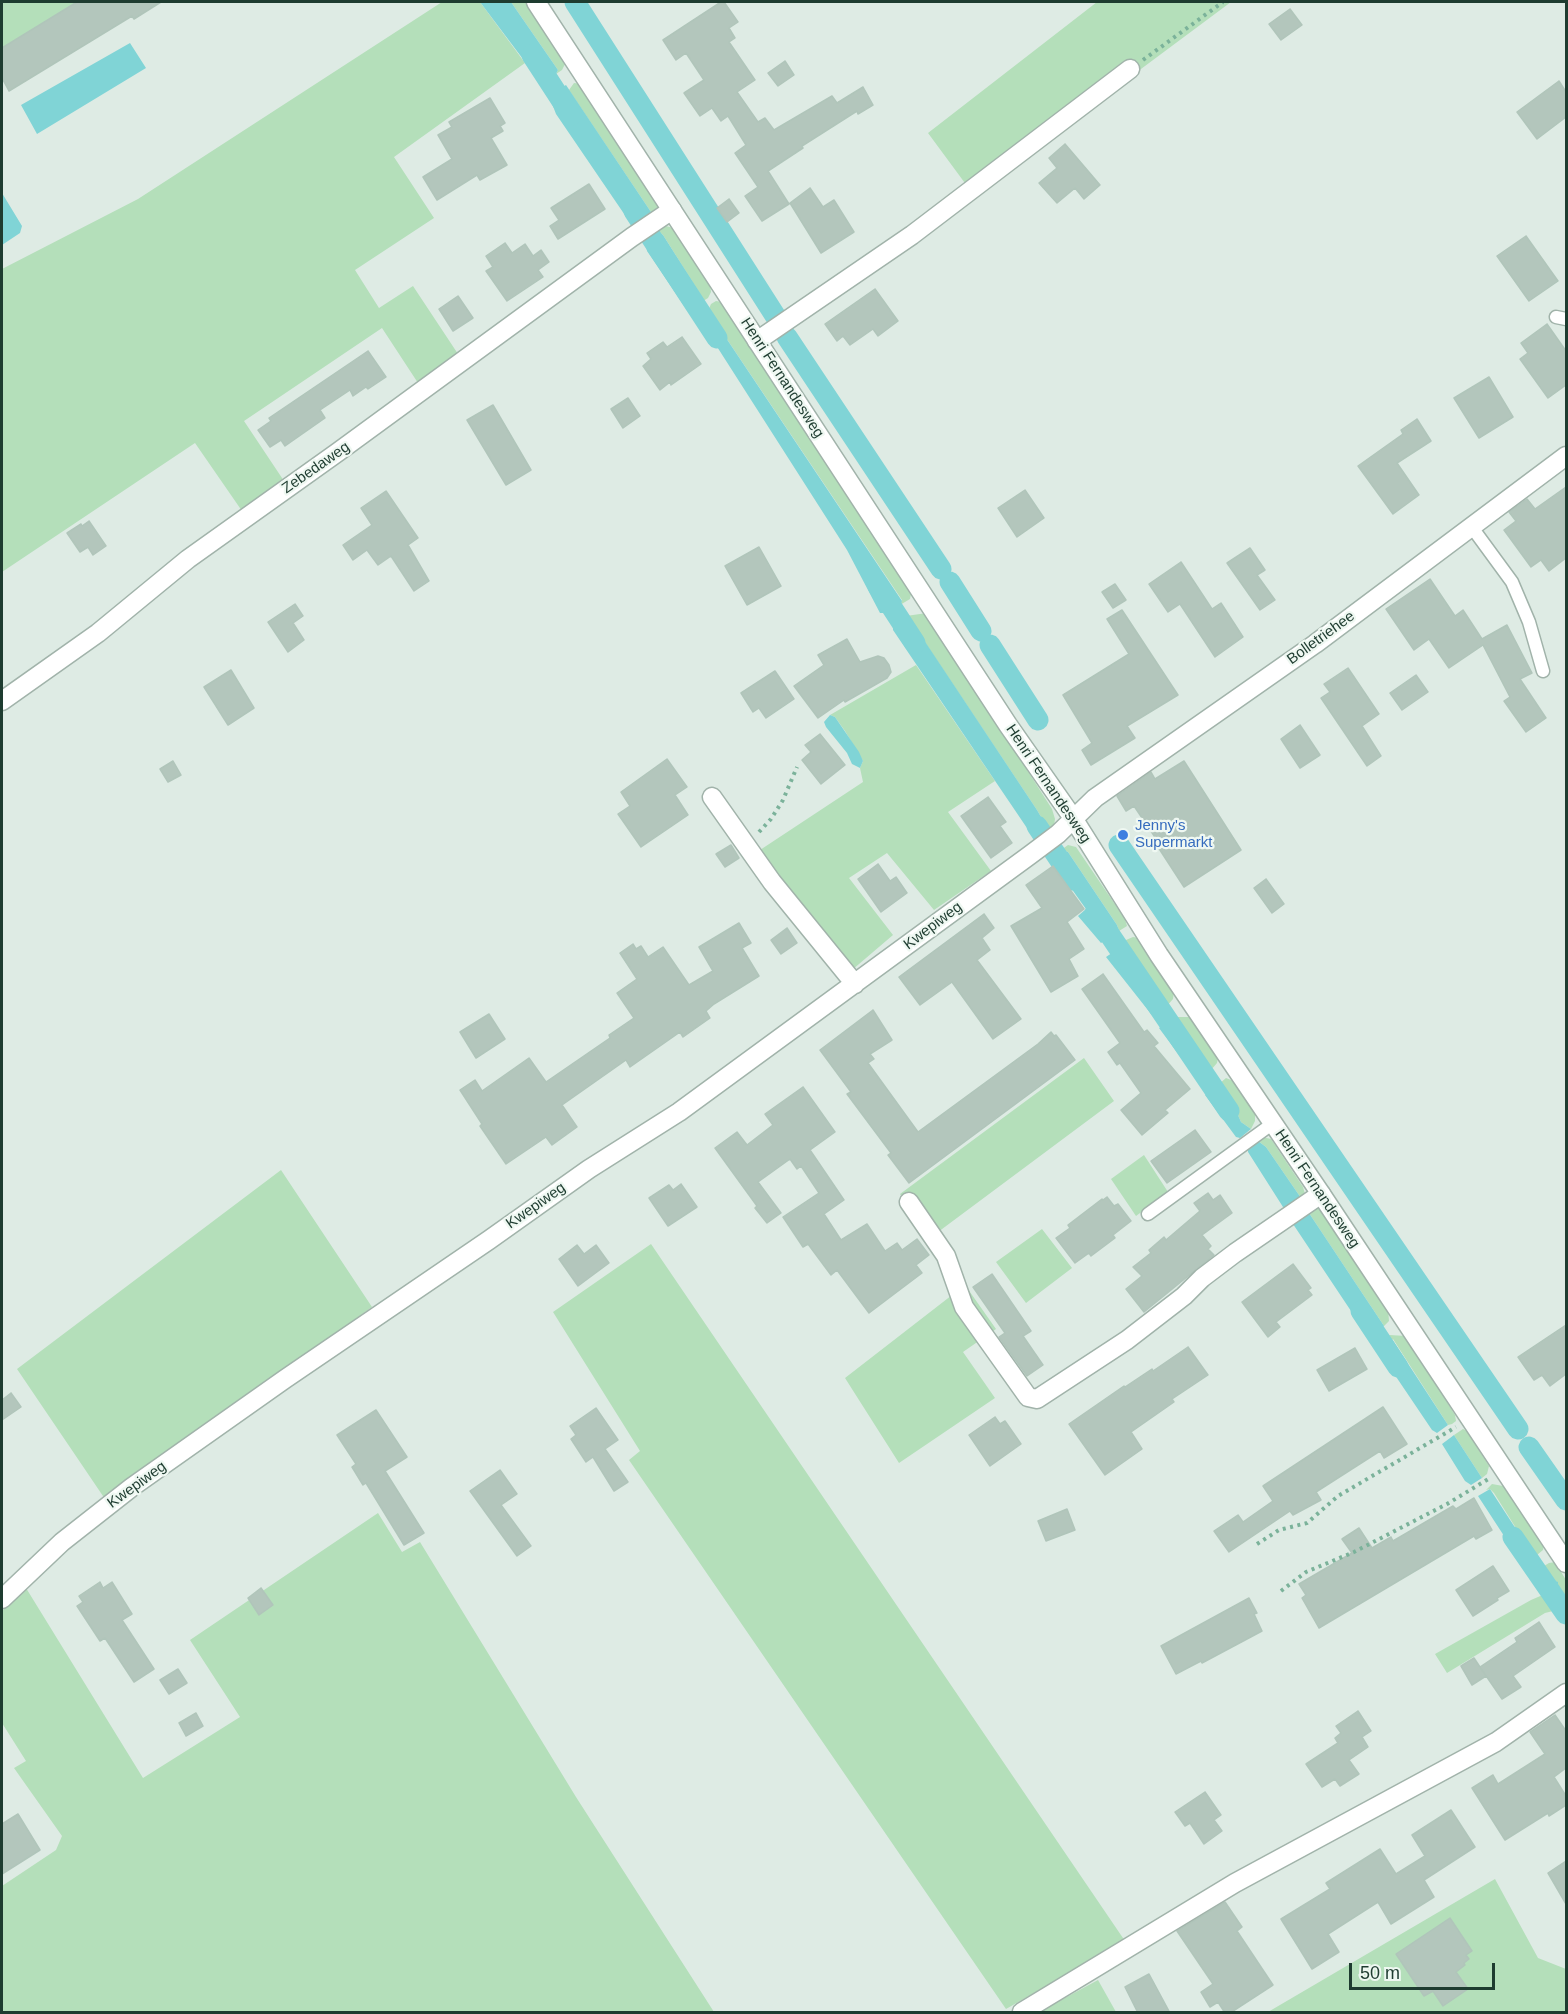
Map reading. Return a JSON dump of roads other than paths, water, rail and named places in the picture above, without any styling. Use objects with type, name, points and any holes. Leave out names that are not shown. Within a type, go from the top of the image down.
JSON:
[{"type":"street","name":"Henri Fernandesweg","points":[[536,2],[1008,725],[1073,818],[1159,955],[1566,1563]]},
{"type":"street","points":[[757,341],[912,235],[1130,69]]},
{"type":"street","name":"Zebedaweg","points":[[2,701],[98,633],[188,559],[672,210]]},
{"type":"street","name":"Bolletriehee","points":[[1073,818],[1095,798],[1315,644],[1566,456]]},
{"type":"street","points":[[712,797],[772,882],[855,984]]},
{"type":"street","name":"Kwepiweg","points":[[2,1599],[62,1542],[132,1487],[589,1169],[679,1112],[1030,855],[1058,834],[1073,818]]},
{"type":"street","points":[[909,1202],[946,1256],[964,1307],[1028,1397],[1037,1399],[1127,1340],[1184,1296],[1202,1278],[1321,1194]]},
{"type":"street","points":[[1022,2013],[1234,1883],[1496,1742],[1566,1693]]},
{"type":"lane","points":[[1472,526],[1512,582],[1529,622],[1543,671]]},
{"type":"lane","points":[[1148,1214],[1272,1124]]},
{"type":"water","points":[[480,2],[511,2],[558,70],[556,74],[541,83]]},
{"type":"water","points":[[130,43],[146,68],[37,134],[21,105]]},
{"type":"water","points":[[566,85],[653,215],[633,227],[556,114],[551,101],[552,93]]},
{"type":"water","points":[[2,193],[22,226],[20,233],[2,245]]},
{"type":"water","points":[[658,231],[663,235],[702,297],[700,303],[693,308],[687,310],[647,251],[645,239]]},
{"type":"water","points":[[708,311],[902,601],[900,605],[886,613],[880,613],[847,550],[698,317]]},
{"type":"water","points":[[906,616],[1048,829],[1035,837],[1031,834],[893,630],[893,624]]},
{"type":"water","points":[[830,715],[835,717],[859,752],[863,761],[860,768],[852,764],[847,753],[826,727],[824,722]]},
{"type":"water","points":[[1064,851],[1068,852],[1117,925],[1119,931],[1101,943],[1078,916],[1086,909],[1051,860]]},
{"type":"water","points":[[1125,944],[1166,1005],[1155,1015],[1151,1014],[1106,957]]},
{"type":"water","points":[[1176,1017],[1208,1069],[1211,1070],[1212,1073],[1199,1082],[1159,1028]]},
{"type":"water","points":[[1219,1084],[1230,1097],[1241,1122],[1251,1129],[1240,1138],[1236,1137],[1205,1095]]},
{"type":"water","points":[[1258,1141],[1266,1147],[1301,1198],[1288,1208],[1283,1207],[1248,1152],[1248,1147]]},
{"type":"water","points":[[1309,1213],[1384,1326],[1371,1336],[1367,1335],[1293,1224]]},
{"type":"water","points":[[1392,1339],[1448,1425],[1437,1433],[1432,1430],[1378,1350],[1379,1346]]},
{"type":"water","points":[[1454,1435],[1482,1478],[1471,1485],[1465,1481],[1442,1444]]},
{"type":"water","points":[[1490,1489],[1529,1549],[1537,1555],[1523,1565],[1478,1496]]},
{"type":"water","points":[[1544,1566],[1553,1580],[1558,1582],[1558,1586],[1545,1594],[1541,1592],[1531,1577]]},
{"type":"waterway","points":[[575,2],[776,317]]},
{"type":"waterway","points":[[532,55],[571,115]]},
{"type":"waterway","points":[[634,211],[717,338]]},
{"type":"waterway","points":[[787,337],[941,569]]},
{"type":"waterway","points":[[950,582],[981,631]]},
{"type":"waterway","points":[[878,586],[915,643]]},
{"type":"waterway","points":[[990,645],[1038,720]]},
{"type":"waterway","points":[[1037,826],[1073,880]]},
{"type":"waterway","points":[[1119,845],[1518,1429]]},
{"type":"waterway","points":[[1095,913],[1229,1111]]},
{"type":"waterway","points":[[1361,1311],[1398,1367]]},
{"type":"waterway","points":[[1529,1447],[1566,1500]]},
{"type":"waterway","points":[[1513,1537],[1566,1614]]},
{"type":"place","name":"Jenny's Supermarkt","points":[[1123,835]]}]
